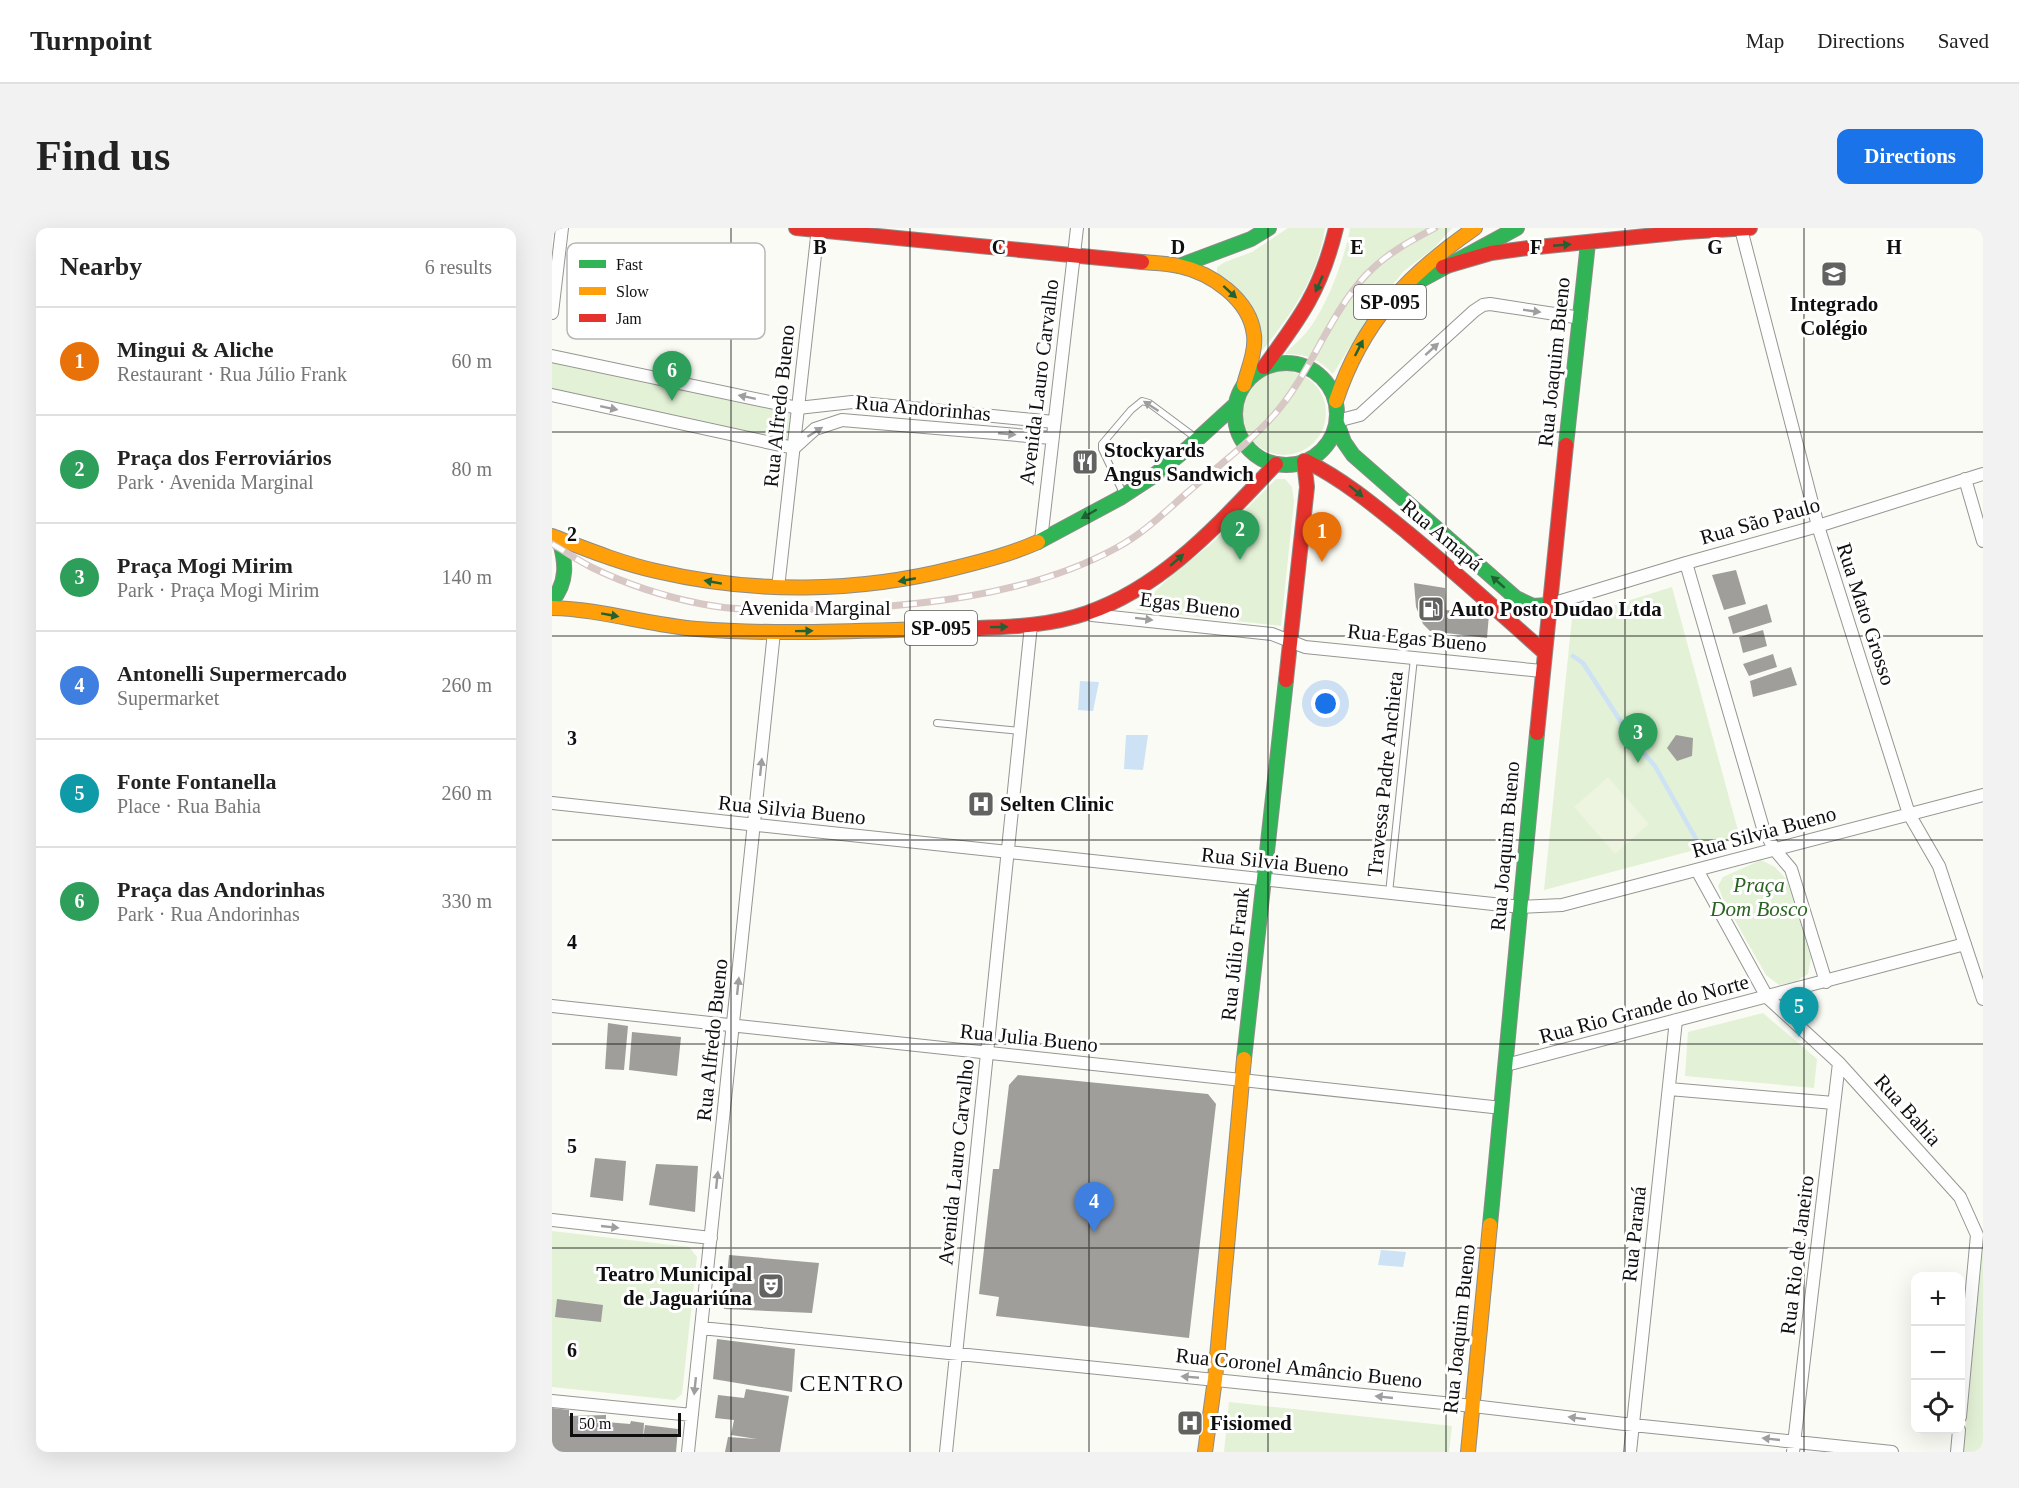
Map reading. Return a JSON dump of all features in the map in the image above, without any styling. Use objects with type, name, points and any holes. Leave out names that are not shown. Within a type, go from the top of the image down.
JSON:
[{"type":"main road","points":[[796,228],[1179,266],[1210,278],[1233,292],[1246,311],[1254,333],[1252,354],[1244,385]]},
{"type":"main road","points":[[1179,266],[1251,239],[1269,228]]},
{"type":"main road","name":"SP-095","points":[[1236,404],[1244,385],[1264,367],[1317,290],[1329,258],[1336,228]]},
{"type":"main road","name":"SP-095","points":[[1337,422],[1336,401],[1340,384],[1372,324],[1418,272],[1457,235],[1475,228]]},
{"type":"main road","points":[[1398,293],[1517,228]]},
{"type":"main road","points":[[1443,267],[1491,253],[1688,230],[1746,229]]},
{"type":"main road","name":"Rua Joaquim Bueno","points":[[1468,1452],[1548,605],[1588,243]]},
{"type":"main road","points":[[1264,367],[1286,362],[1301,364],[1324,380],[1336,401]]},
{"type":"main road","points":[[1236,404],[1239,432],[1245,444],[1255,454],[1276,464],[1290,465],[1305,461],[1326,445],[1337,422]]},
{"type":"main road","name":"Avenida Marginal","points":[[554,535],[586,552],[681,577],[725,585],[841,588],[900,581],[952,570],[1022,549],[1041,540],[1138,486],[1199,440],[1236,404]]},
{"type":"main road","name":"Rua Amapá","points":[[1337,422],[1344,442],[1353,455],[1516,598],[1533,606],[1548,605]]},
{"type":"main road","name":"Rua Amapá","points":[[1305,461],[1333,474],[1352,487],[1430,551],[1544,652]]},
{"type":"main road","name":"Rua Júlio Frank","points":[[1205,1452],[1215,1379],[1242,1080],[1263,881],[1307,487],[1305,461]]},
{"type":"main road","name":"Avenida Marginal","points":[[552,608],[569,608],[669,626],[774,632],[1031,625],[1085,614],[1112,603],[1165,571],[1203,538],[1276,464]]},
{"type":"main road","points":[[552,602],[563,585],[566,570],[565,557],[554,535]]},
{"type":"street","points":[[552,313],[562,228]]},
{"type":"street","name":"Avenida Lauro Carvalho","points":[[1041,540],[1077,228]]},
{"type":"street","name":"Rua Alfredo Bueno","points":[[778,588],[818,229]]},
{"type":"street","name":"Rua Mato Grosso","points":[[1746,229],[1818,526],[1909,814],[1939,866],[1983,999]]},
{"type":"street","points":[[1337,422],[1360,415],[1483,305],[1490,304],[1581,318]]},
{"type":"street","name":"Rua Andorinhas","points":[[552,356],[798,408],[852,402],[1054,422]]},
{"type":"street","points":[[552,395],[794,448]]},
{"type":"street","name":"Rua Andorinhas","points":[[794,448],[816,429],[842,420],[1052,438]]},
{"type":"street","name":"Rua São Paulo","points":[[1548,605],[1818,526],[1983,474]]},
{"type":"street","points":[[1965,479],[1983,542]]},
{"type":"street","points":[[1686,563],[1763,828],[1775,850],[1791,869],[1826,982]]},
{"type":"street","name":"Egas Bueno","points":[[1085,614],[1272,634],[1290,641]]},
{"type":"street","name":"Avenida Lauro Carvalho","points":[[946,1452],[1031,625]]},
{"type":"street","name":"Rua Alfredo Bueno","points":[[688,1452],[774,632]]},
{"type":"street","name":"Rua Egas Bueno","points":[[1290,641],[1305,647],[1542,671]]},
{"type":"street","name":"Rua Silvia Bueno","points":[[552,803],[1521,907],[1562,905],[1983,795]]},
{"type":"street","name":"Rua Bahia","points":[[1697,870],[1767,997],[1839,1064],[1960,1197],[1980,1234],[1964,1380]]},
{"type":"street","name":"Rua Rio Grande do Norte","points":[[1506,1065],[1965,944]]},
{"type":"street","name":"Rua Julia Bueno","points":[[552,1006],[1502,1108]]},
{"type":"street","name":"Rua Paraná","points":[[1630,1452],[1676,1020]]},
{"type":"street","name":"Rua Rio de Janeiro","points":[[1794,1447],[1839,1064]]},
{"type":"street","points":[[1669,1089],[1834,1103]]},
{"type":"street","points":[[552,1220],[711,1238]]},
{"type":"street","name":"Rua Coronel Amâncio Bueno","points":[[701,1328],[1473,1406],[1794,1447],[1892,1452]]},
{"type":"street","points":[[552,1401],[692,1415]]},
{"type":"street","points":[[1957,1452],[1959,1434]]},
{"type":"lane","points":[[1124,494],[1102,449],[1102,444],[1131,410],[1142,401],[1149,403],[1199,440]]},
{"type":"lane","name":"Travessa Padre Anchieta","points":[[1389,893],[1414,657]]},
{"type":"lane","points":[[937,723],[1021,731]]},
{"type":"green space","points":[[1288,228],[1325,228],[1309,281],[1281,326],[1258,356],[1258,328],[1253,307],[1240,291],[1217,275],[1217,267],[1252,252]]},
{"type":"green space","points":[[1350,228],[1452,228],[1434,248],[1404,271],[1375,306],[1333,374],[1312,358],[1285,354],[1305,334],[1327,299],[1339,269]]},
{"type":"green space","points":[[552,362],[795,411],[790,443],[552,392]]},
{"type":"green space","points":[[1284,371],[1300,374],[1314,383],[1323,397],[1326,413],[1323,429],[1314,443],[1300,452],[1284,455],[1268,452],[1254,443],[1245,429],[1242,413],[1245,397],[1254,383],[1268,374]]},
{"type":"green space","points":[[1276,479],[1285,479],[1292,487],[1294,501],[1281,626],[1136,610],[1171,576],[1211,544]]},
{"type":"green space","points":[[1672,587],[1740,838],[1544,890],[1572,618]]},
{"type":"green space","points":[[1608,777],[1649,824],[1615,854],[1574,807]]},
{"type":"green space","name":"Praça Dom Bosco","points":[[1761,860],[1775,867],[1787,880],[1811,958],[1808,974],[1795,982],[1779,985],[1766,975],[1724,901],[1718,886],[1723,877]]},
{"type":"green space","points":[[1763,1013],[1817,1059],[1814,1088],[1685,1076],[1688,1032]]},
{"type":"green space","points":[[552,1231],[689,1247],[697,1257],[682,1394],[675,1400],[552,1387]]},
{"type":"green space","points":[[1983,1248],[1983,1452],[1963,1452]]},
{"type":"green space","points":[[1229,1402],[1452,1426],[1449,1452],[1224,1452]]},
{"type":"water","points":[[1080,681],[1099,682],[1093,711],[1078,710]]},
{"type":"water","points":[[1126,735],[1148,735],[1143,770],[1124,769]]},
{"type":"water","points":[[1381,1250],[1406,1252],[1403,1267],[1378,1265]]},
{"type":"building","points":[[1736,570],[1746,604],[1724,610],[1712,575]]},
{"type":"building","name":"Auto Posto Dudao Ltda","points":[[1414,583],[1445,588],[1446,610],[1489,614],[1487,638],[1430,631],[1423,624],[1416,607]]},
{"type":"building","points":[[1767,604],[1772,622],[1733,634],[1728,617]]},
{"type":"building","points":[[1763,630],[1767,646],[1743,653],[1739,637]]},
{"type":"building","points":[[1773,654],[1777,667],[1749,676],[1743,664]]},
{"type":"building","points":[[1791,667],[1797,685],[1753,697],[1750,681]]},
{"type":"building","points":[[1676,735],[1693,738],[1692,756],[1677,761],[1667,748]]},
{"type":"building","points":[[608,1023],[628,1026],[624,1070],[605,1069]]},
{"type":"building","points":[[632,1032],[681,1037],[677,1076],[629,1070]]},
{"type":"building","points":[[1018,1075],[1208,1094],[1216,1104],[1189,1338],[996,1316],[999,1297],[979,1294],[993,1169],[999,1169],[1009,1085]]},
{"type":"building","points":[[595,1158],[626,1161],[623,1201],[590,1197]]},
{"type":"building","points":[[656,1164],[698,1166],[695,1212],[649,1205]]},
{"type":"building","name":"Teatro Municipal de Jaguariúna","points":[[729,1255],[819,1263],[812,1313],[724,1309]]},
{"type":"building","points":[[557,1299],[603,1305],[601,1322],[555,1317]]},
{"type":"building","points":[[717,1339],[795,1349],[792,1392],[713,1379]]},
{"type":"building","points":[[746,1389],[789,1396],[780,1452],[725,1452],[728,1437],[757,1439],[731,1435],[734,1420],[715,1418],[718,1395],[744,1398]]},
{"type":"building","points":[[552,1408],[569,1410],[569,1416],[606,1415],[606,1422],[644,1423],[643,1439],[645,1425],[678,1429],[676,1452],[552,1452]]},
{"type":"waterway","points":[[1573,656],[1583,663],[1634,742],[1655,766],[1701,848]]},
{"type":"railway","points":[[552,544],[593,568],[646,589],[702,604],[741,609],[846,609],[926,602],[967,596],[1046,578],[1083,564],[1137,535],[1243,446],[1287,399],[1341,308],[1366,275],[1390,254],[1435,228]]},
{"type":"traffic: fast","points":[[1179,266],[1251,239],[1269,228]]},
{"type":"traffic: fast","points":[[1412,285],[1517,228]]},
{"type":"traffic: fast","points":[[1566,445],[1588,243]]},
{"type":"traffic: fast","points":[[1286,363],[1305,367],[1322,378],[1333,395],[1337,414],[1333,433],[1322,450],[1305,461],[1286,465],[1267,461],[1250,450],[1239,433],[1235,414],[1239,395],[1250,378],[1267,367],[1286,363]]},
{"type":"traffic: fast","points":[[1038,542],[1120,498],[1152,477],[1236,404]]},
{"type":"traffic: fast","points":[[1337,423],[1344,442],[1353,455],[1516,598],[1533,606],[1548,605]]},
{"type":"traffic: fast","points":[[552,601],[561,587],[564,571],[559,539]]},
{"type":"traffic: fast","points":[[1244,1059],[1286,680]]},
{"type":"traffic: fast","points":[[1490,1225],[1537,733]]},
{"type":"traffic: slow","points":[[1336,401],[1359,347],[1390,302],[1429,263],[1475,228]]},
{"type":"traffic: slow","points":[[1142,262],[1170,264],[1191,269],[1216,281],[1237,299],[1251,322],[1254,335],[1253,354],[1244,385]]},
{"type":"traffic: slow","points":[[552,536],[616,560],[656,571],[730,584],[806,588],[881,582],[918,576],[986,560],[1038,542]]},
{"type":"traffic: slow","points":[[552,608],[588,611],[679,627],[732,631],[802,632],[978,628]]},
{"type":"traffic: slow","points":[[1205,1452],[1215,1379],[1244,1059]]},
{"type":"traffic: slow","points":[[1468,1452],[1490,1225]]},
{"type":"traffic: jam","points":[[796,228],[1142,262]]},
{"type":"traffic: jam","points":[[1264,367],[1308,302],[1324,269],[1336,228]]},
{"type":"traffic: jam","points":[[1443,267],[1491,253],[1528,248],[1685,232],[1750,228]]},
{"type":"traffic: jam","points":[[1537,733],[1566,445]]},
{"type":"traffic: jam","points":[[1286,680],[1307,487],[1304,461]]},
{"type":"traffic: jam","points":[[1306,461],[1346,485],[1383,513],[1544,652]]},
{"type":"traffic: jam","points":[[978,628],[1047,623],[1087,613],[1115,601],[1142,586],[1190,550],[1276,464]]},
{"type":"place","name":"Integrado Colégio","points":[[1834,274]]},
{"type":"place","name":"Praça das Andorinhas","points":[[672,401]]},
{"type":"place","name":"Stockyards Angus Sandwich","points":[[1085,462]]},
{"type":"place","name":"Praça dos Ferroviários","points":[[1240,560]]},
{"type":"place","name":"Mingui & Aliche","points":[[1322,562]]},
{"type":"place","name":"Auto Posto Dudao Ltda","points":[[1431,609]]},
{"type":"place","name":"Praça Mogi Mirim","points":[[1638,763]]},
{"type":"place","name":"Selten Clinic","points":[[981,804]]},
{"type":"place","name":"Fonte Fontanella","points":[[1799,1037]]},
{"type":"place","name":"Antonelli Supermercado","points":[[1094,1232]]},
{"type":"place","name":"Teatro Municipal de Jaguariúna","points":[[771,1286]]},
{"type":"place","name":"Fisiomed","points":[[1190,1423]]},
{"type":"district","name":"CENTRO","points":[[852,1383]]}]
